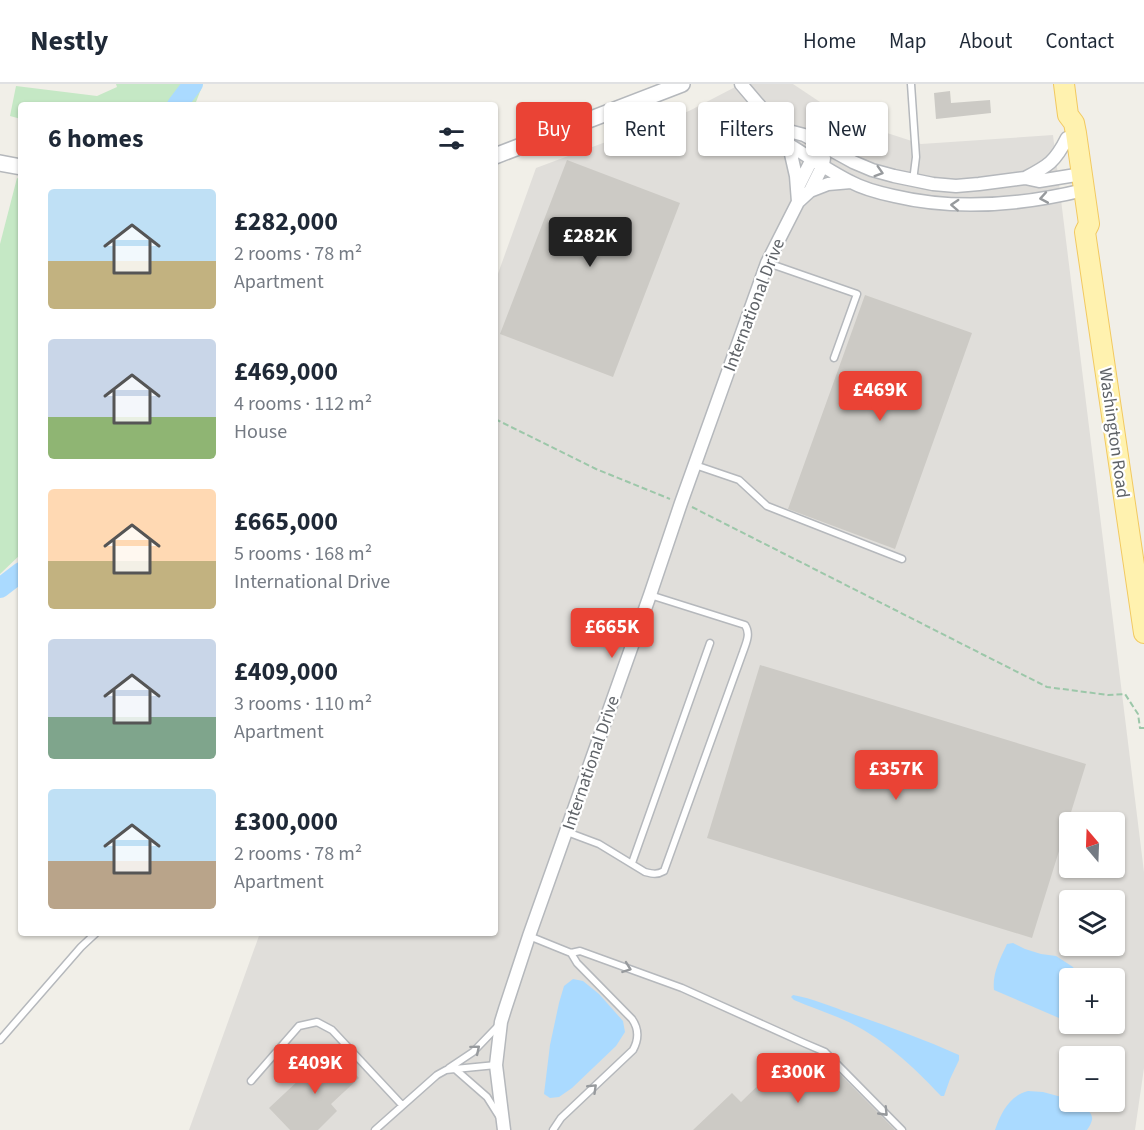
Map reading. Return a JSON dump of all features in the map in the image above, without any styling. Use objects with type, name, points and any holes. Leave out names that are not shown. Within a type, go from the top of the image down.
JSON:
[{"type":"main road","name":"Washington Road","points":[[1064,84],[1068,115],[1065,124],[1078,183]]},
{"type":"main road","name":"Washington Road","points":[[1068,115],[1074,123],[1078,183],[1077,225],[1085,232],[1144,633]]},
{"type":"street","points":[[498,155],[682,84]]},
{"type":"street","points":[[741,84],[756,102]]},
{"type":"street","points":[[1025,178],[1055,159],[1067,138]]},
{"type":"street","name":"International Drive","points":[[794,148],[851,182],[869,189],[907,199],[948,205],[992,205],[1078,183]]},
{"type":"street","points":[[791,156],[796,176],[798,202]]},
{"type":"street","name":"International Drive","points":[[797,188],[821,156]]},
{"type":"street","points":[[843,156],[872,170],[933,184],[956,186],[1025,178],[1078,183]]},
{"type":"street","name":"International Drive","points":[[810,191],[818,162]]},
{"type":"street","points":[[0,163],[18,166]]},
{"type":"street","name":"International Drive","points":[[504,1126],[496,1065],[501,1022],[694,464],[767,263],[798,202],[810,191],[828,184],[851,182]]},
{"type":"lane","points":[[911,84],[916,158],[913,181]]},
{"type":"lane","points":[[767,263],[857,294],[834,358]]},
{"type":"lane","points":[[694,464],[739,480],[767,506],[902,559]]},
{"type":"lane","points":[[567,832],[599,844],[652,874],[664,871],[749,634],[745,625],[650,595]]},
{"type":"lane","points":[[632,863],[710,643]]},
{"type":"lane","points":[[0,1040],[93,936]]},
{"type":"lane","points":[[529,936],[571,952],[580,951],[659,979],[822,1050],[902,1130]]},
{"type":"lane","points":[[553,1130],[561,1118],[633,1050],[638,1035],[632,1019],[577,963],[571,952]]},
{"type":"lane","points":[[251,1081],[299,1026],[317,1022],[332,1030],[402,1105]]},
{"type":"lane","points":[[375,1130],[437,1075],[486,1040],[501,1022]]},
{"type":"lane","points":[[446,1070],[496,1065]]},
{"type":"lane","points":[[455,1069],[487,1097],[504,1126]]},
{"type":"path","points":[[498,420],[597,470],[669,499]]},
{"type":"path","points":[[691,507],[1047,687],[1108,695],[1125,694],[1138,714],[1140,728],[1144,728]]},
{"type":"path","points":[[1139,718],[1144,717]]},
{"type":"shaded area","points":[[741,84],[793,84],[820,102],[806,102],[806,156],[888,156],[888,133],[921,144],[1053,135],[1144,872],[1144,1068],[1135,1130],[189,1130],[259,936],[498,936],[498,274],[536,168],[568,156],[592,156],[592,147],[604,143],[604,156],[686,156],[686,112],[698,106],[698,156],[794,156],[794,102],[706,102]]},
{"type":"green space","points":[[116,84],[203,84],[196,102],[18,102],[18,118],[10,116],[16,86],[97,96],[117,87]]},
{"type":"green space","points":[[17,178],[18,557],[0,574],[0,244]]},
{"type":"water","points":[[1013,943],[1041,954],[1056,956],[1073,967],[1059,968],[1059,1018],[994,990],[995,972],[1007,944]]},
{"type":"water","points":[[573,979],[583,981],[599,994],[623,1021],[625,1032],[616,1046],[572,1088],[559,1097],[550,1098],[544,1094],[550,1045],[564,986]]},
{"type":"water","points":[[793,995],[815,1000],[959,1055],[944,1096],[941,1096],[896,1053],[870,1034],[842,1019],[794,1000],[791,997]]},
{"type":"water","points":[[1043,1092],[1059,1096],[1059,1112],[1089,1112],[1092,1120],[1089,1127],[1087,1130],[995,1130],[1003,1112],[1021,1093]]},
{"type":"building","points":[[950,91],[951,103],[990,100],[991,113],[936,119],[934,93]]},
{"type":"building","points":[[567,160],[680,203],[613,377],[500,334]]},
{"type":"building","points":[[865,295],[972,333],[895,549],[788,509]]},
{"type":"building","points":[[760,665],[1086,764],[1071,812],[1059,812],[1059,851],[1032,938],[707,838]]},
{"type":"building","points":[[332,1049],[359,1078],[331,1104],[337,1111],[318,1130],[290,1130],[269,1108]]},
{"type":"building","points":[[818,1055],[822,1056],[895,1130],[693,1130],[732,1093],[741,1102],[782,1062],[796,1076]]},
{"type":"waterway","points":[[179,102],[193,84]]},
{"type":"waterway","points":[[0,588],[18,574]]}]
